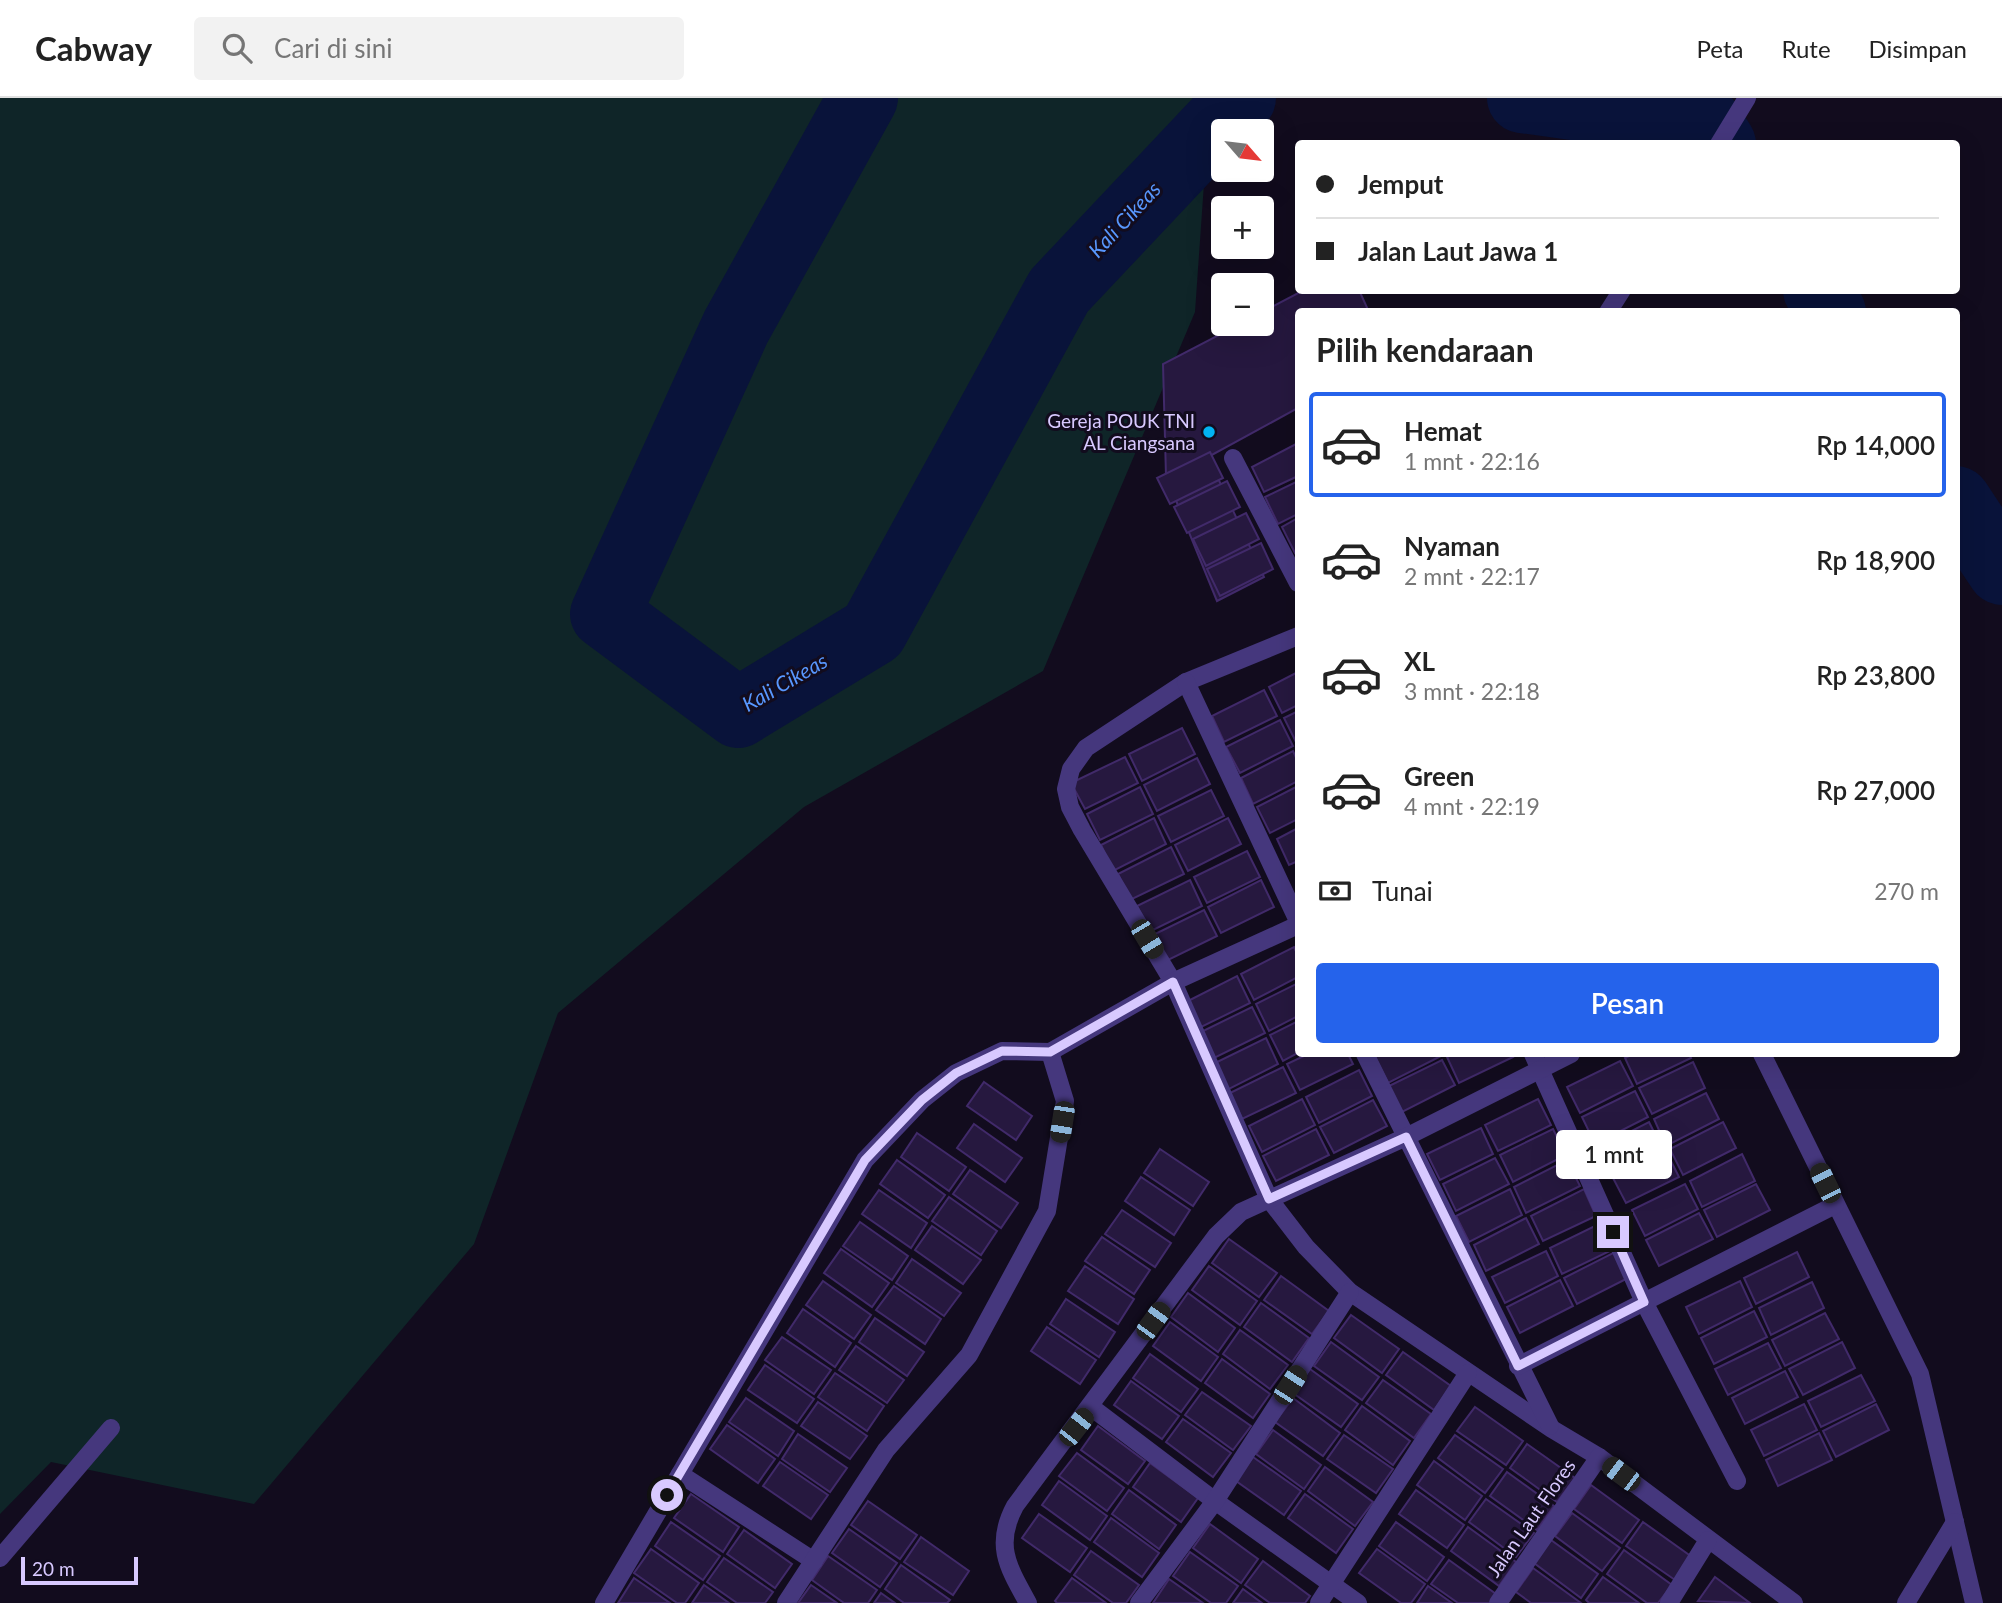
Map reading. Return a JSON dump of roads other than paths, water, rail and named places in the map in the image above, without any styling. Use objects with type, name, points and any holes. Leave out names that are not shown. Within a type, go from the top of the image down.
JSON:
[{"type":"street","points":[[1722,140],[1747,98]]},
{"type":"street","points":[[1233,458],[1295,577]]},
{"type":"street","points":[[1295,637],[1185,682],[1086,748],[1071,769],[1066,789],[1070,807],[1082,830],[1173,982],[1269,1199],[1306,1247],[1350,1292],[1552,1429],[1599,1457],[1794,1603]]},
{"type":"street","points":[[1185,682],[1295,917]]},
{"type":"street","points":[[604,1603],[865,1160],[922,1100],[956,1073],[1002,1051],[1050,1052],[1173,982],[1295,924]]},
{"type":"street","points":[[786,1603],[887,1450],[969,1355],[1047,1211],[1065,1101],[1050,1052]]},
{"type":"street","points":[[1366,1057],[1518,1366],[1552,1429]]},
{"type":"street","points":[[1028,1603],[1006,1559],[1003,1542],[1006,1523],[1015,1506],[1216,1236],[1241,1212],[1406,1137],[1537,1061],[1556,1057]]},
{"type":"street","points":[[1763,1057],[1920,1374],[1974,1603]]},
{"type":"street","points":[[1537,1061],[1644,1302],[1737,1481]]},
{"type":"street","points":[[1518,1366],[1835,1205]]},
{"type":"street","points":[[1139,1603],[1215,1501],[1350,1292]]},
{"type":"street","points":[[1320,1603],[1468,1373]]},
{"type":"street","points":[[1091,1407],[1215,1501],[1358,1603]]},
{"type":"street","points":[[0,1559],[111,1428]]},
{"type":"street","name":"Jalan Laut Flores","points":[[1498,1603],[1599,1457]]},
{"type":"street","points":[[680,1474],[814,1561]]},
{"type":"street","points":[[1906,1603],[1955,1522]]},
{"type":"street","points":[[1670,1603],[1709,1540]]},
{"type":"waterway","name":"Kali Cikeas","points":[[863,98],[736,327],[605,614],[738,713],[873,631],[1059,291],[1241,98]]},
{"type":"waterway","name":"Kali Cikeas","points":[[1522,98],[1708,124],[1718,140]]},
{"type":"waterway","name":"Kali Cikeas","points":[[1820,294],[1829,308]]},
{"type":"waterway","name":"Kali Cikeas","points":[[1960,507],[2002,570]]},
{"type":"place","name":"Gereja POUK TNI AL Ciangsana","points":[[1209,432]]}]
